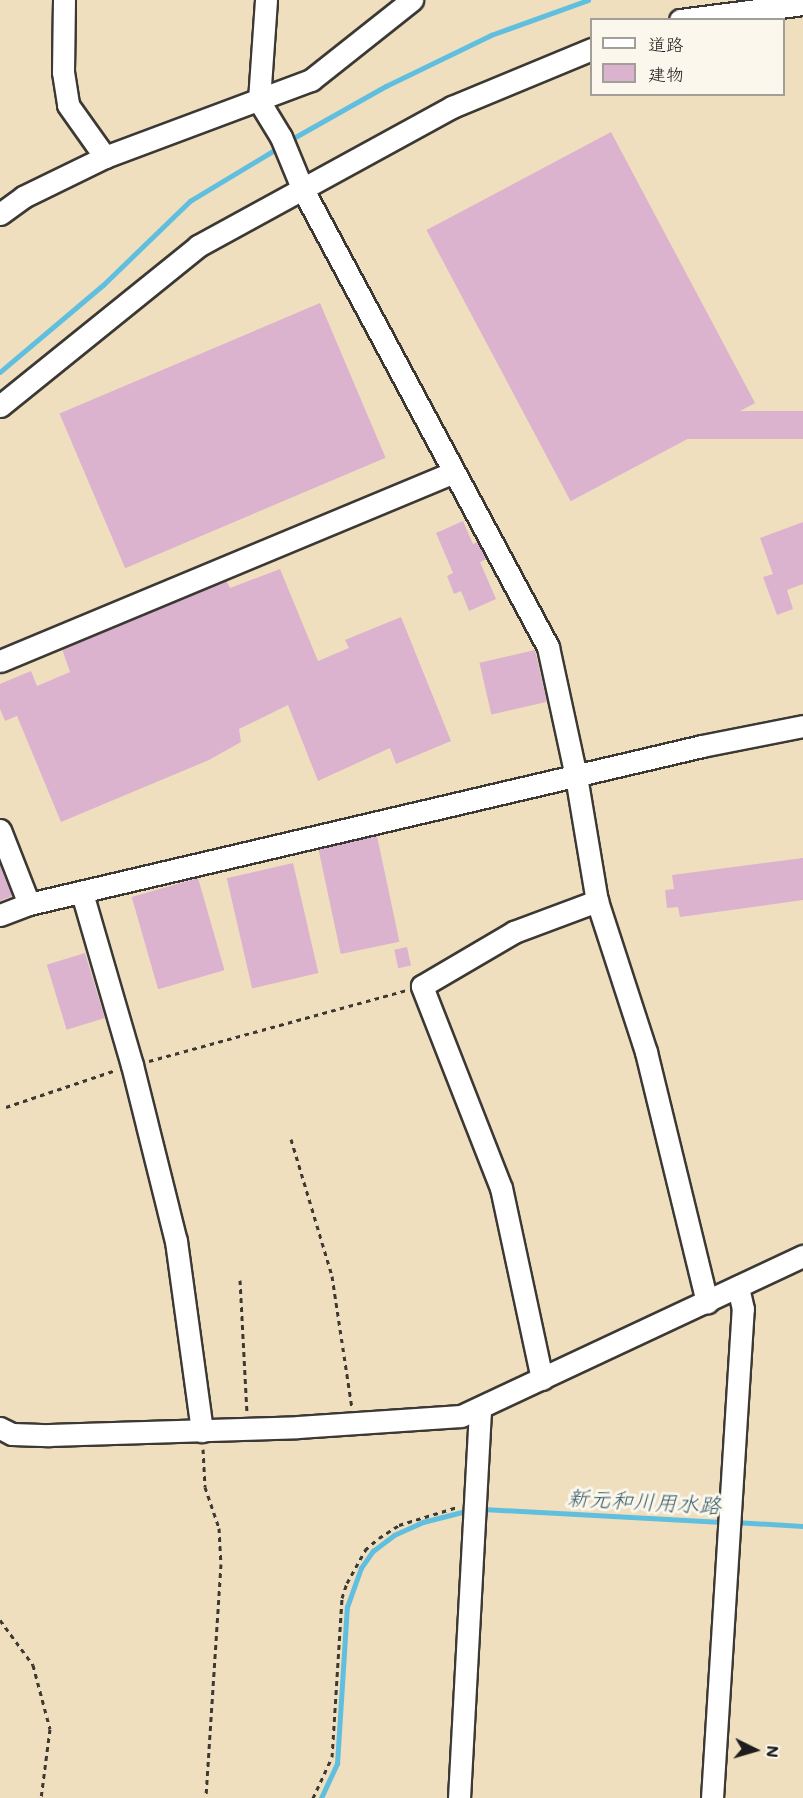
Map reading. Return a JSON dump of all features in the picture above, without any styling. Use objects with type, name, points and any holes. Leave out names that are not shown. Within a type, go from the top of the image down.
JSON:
[{"type":"street","points":[[64,0],[63,72],[68,105],[105,157]]},
{"type":"street","points":[[266,0],[259,100],[281,137],[302,188],[548,647],[576,776],[597,901],[646,1053],[707,1303]]},
{"type":"street","points":[[0,214],[23,197],[105,157],[311,80],[412,0]]},
{"type":"street","points":[[695,18],[803,4]]},
{"type":"street","points":[[0,406],[198,246],[452,107],[590,49]]},
{"type":"street","points":[[0,661],[453,472]]},
{"type":"street","points":[[0,915],[29,904],[576,776],[803,726]]},
{"type":"street","points":[[0,830],[29,904]]},
{"type":"street","points":[[82,893],[132,1065],[176,1241],[202,1431]]},
{"type":"street","points":[[542,1379],[501,1188],[422,986],[514,932],[597,901]]},
{"type":"street","points":[[0,1428],[12,1434],[50,1435],[202,1431],[428,1420],[480,1410],[803,1256]]},
{"type":"street","points":[[712,1798],[743,1309],[738,1287]]},
{"type":"street","points":[[459,1798],[480,1410]]},
{"type":"path","points":[[6,1107],[132,1065],[422,986]]},
{"type":"path","points":[[291,1139],[332,1276],[354,1425]]},
{"type":"path","points":[[240,1280],[248,1429]]},
{"type":"path","points":[[202,1431],[205,1487],[219,1528],[221,1564],[206,1798]]},
{"type":"path","points":[[313,1798],[332,1757],[342,1598],[351,1575],[365,1550],[399,1526],[474,1502]]},
{"type":"path","points":[[0,1620],[33,1665],[50,1729],[41,1798]]},
{"type":"building","points":[[611,132],[755,403],[571,501],[426,230]]},
{"type":"building","points":[[320,303],[386,458],[125,568],[59,414]]},
{"type":"building","points":[[668,411],[803,411],[803,439],[668,439]]},
{"type":"building","points":[[463,521],[473,544],[477,542],[487,559],[480,562],[496,599],[469,611],[461,591],[454,594],[447,576],[453,573],[436,533]]},
{"type":"building","points":[[803,522],[803,584],[787,590],[793,609],[777,615],[763,577],[773,574],[760,538]]},
{"type":"building","points":[[280,569],[318,661],[349,648],[345,640],[401,617],[451,741],[396,764],[390,748],[318,781],[288,705],[239,729],[241,742],[209,760],[61,822],[17,716],[5,721],[0,709],[0,684],[31,671],[37,686],[70,672],[62,649],[226,580],[230,588]]},
{"type":"building","points":[[535,650],[547,702],[491,714],[479,663]]},
{"type":"building","points":[[377,836],[399,942],[341,954],[318,848]]},
{"type":"building","points":[[803,858],[803,900],[680,917],[678,907],[667,908],[665,890],[674,889],[672,875]]},
{"type":"building","points":[[293,863],[318,973],[252,988],[227,878]]},
{"type":"building","points":[[0,865],[12,896],[0,901]]},
{"type":"building","points":[[198,878],[224,970],[158,989],[132,897]]},
{"type":"building","points":[[407,947],[411,966],[398,968],[394,950]]},
{"type":"building","points":[[85,953],[105,1018],[67,1030],[47,965]]},
{"type":"waterway","points":[[290,140],[386,86],[491,35],[588,0]]},
{"type":"waterway","points":[[0,372],[103,285],[190,201],[278,148]]},
{"type":"waterway","name":"新元和川用水路","points":[[483,1509],[722,1522]]},
{"type":"waterway","name":"新元和川用水路","points":[[321,1798],[337,1764],[347,1607],[361,1568],[373,1551],[394,1535],[423,1522],[466,1511]]},
{"type":"waterway","name":"新元和川用水路","points":[[734,1522],[803,1526]]}]
